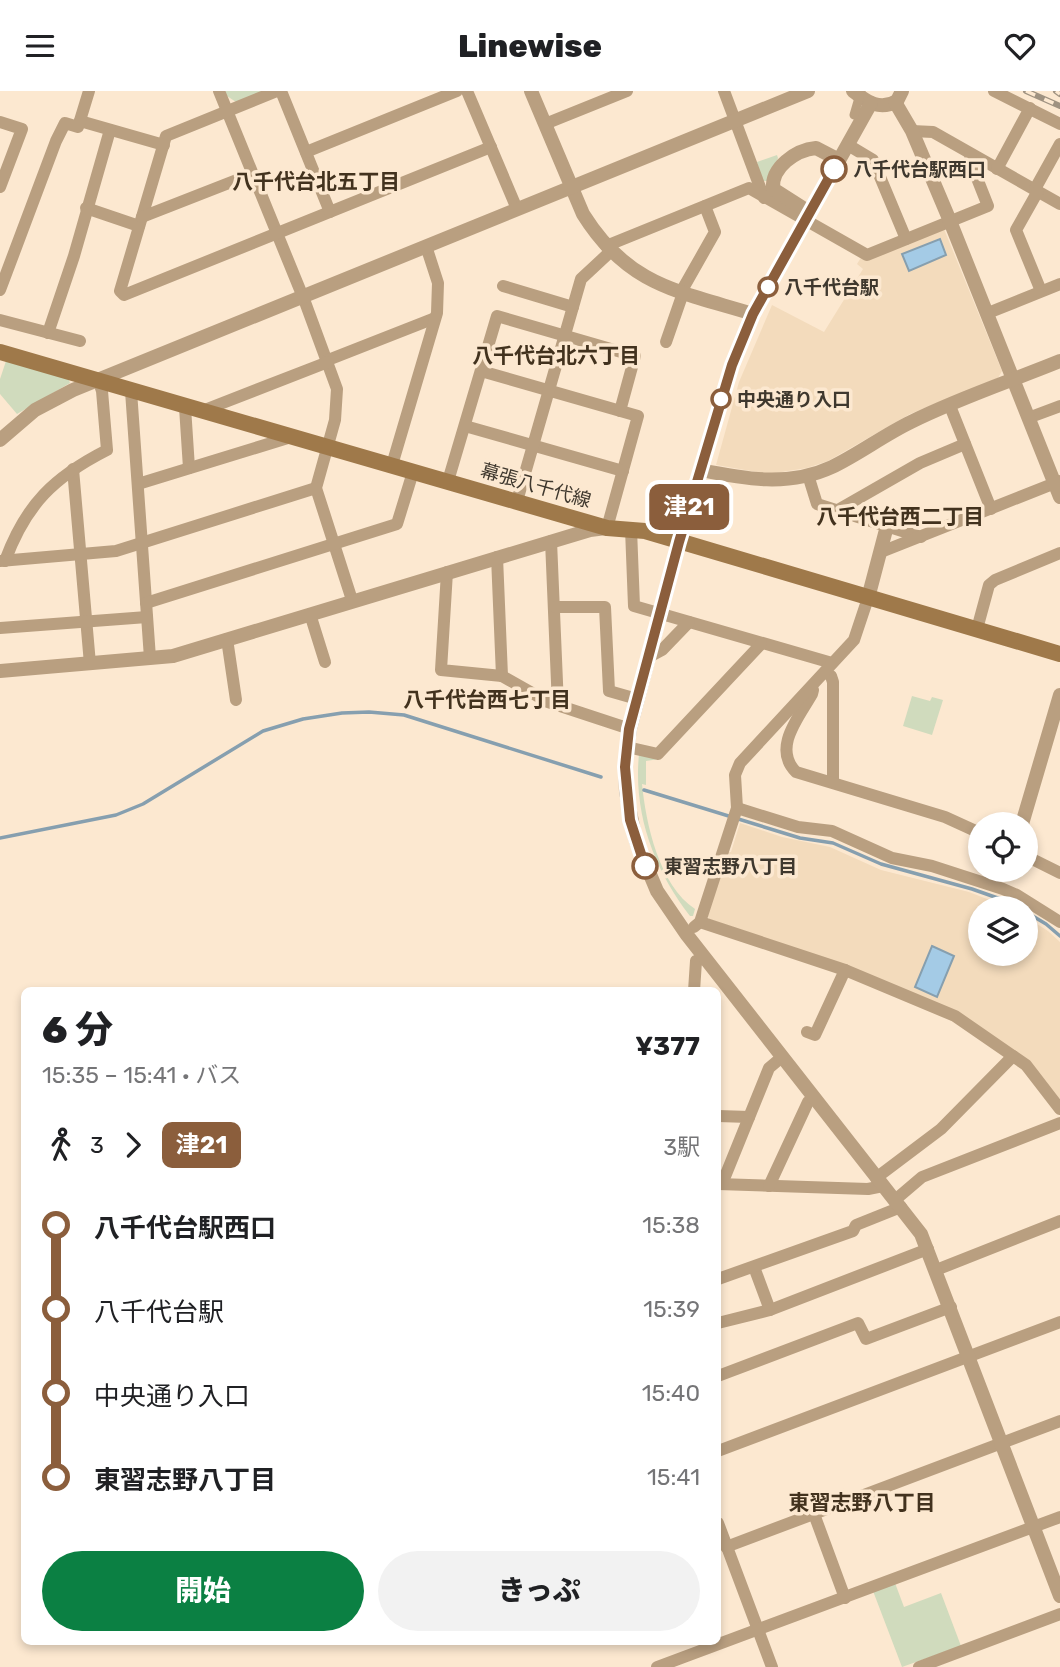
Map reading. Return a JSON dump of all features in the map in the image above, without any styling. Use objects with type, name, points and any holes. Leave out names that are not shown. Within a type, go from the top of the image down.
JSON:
[{"type":"main road","name":"幕張八千代線","points":[[0,352],[607,528],[631,529],[679,542],[1060,654]]},
{"type":"street","points":[[0,290],[65,123],[78,127],[90,91]]},
{"type":"street","points":[[219,91],[303,296],[337,389],[337,404],[316,488],[352,600]]},
{"type":"street","points":[[330,212],[279,91],[166,136],[120,291],[124,295],[277,234],[491,147]]},
{"type":"street","points":[[306,152],[457,91]]},
{"type":"street","points":[[467,91],[517,209]]},
{"type":"street","points":[[531,91],[583,214],[609,248],[641,275],[662,286],[753,314]]},
{"type":"street","points":[[545,124],[598,96],[627,91]]},
{"type":"street","points":[[724,91],[764,198]]},
{"type":"street","points":[[0,440],[35,410],[98,379],[808,91]]},
{"type":"street","points":[[853,91],[881,106],[899,97],[1058,487],[991,509],[881,552]]},
{"type":"street","points":[[854,115],[861,91]]},
{"type":"street","points":[[994,91],[1060,124]]},
{"type":"street","points":[[871,103],[753,314],[732,365],[679,542],[629,729],[626,785],[630,820],[645,866],[657,891],[687,935],[920,1234],[951,1307],[1060,1596]]},
{"type":"street","points":[[997,169],[1030,109]]},
{"type":"street","points":[[80,121],[164,145]]},
{"type":"street","points":[[0,122],[22,128],[0,187]]},
{"type":"street","points":[[48,333],[74,256],[110,130]]},
{"type":"street","points":[[912,131],[933,132],[1060,204]]},
{"type":"street","points":[[1041,291],[1016,229],[1060,144]]},
{"type":"street","points":[[848,145],[873,160],[906,239]]},
{"type":"street","points":[[839,160],[812,148],[786,160],[773,183],[774,190],[807,216],[867,255],[988,206],[971,163],[970,153]]},
{"type":"street","points":[[86,208],[141,221],[252,174]]},
{"type":"street","points":[[517,501],[581,279],[609,248],[749,188],[764,198],[807,216]]},
{"type":"street","points":[[666,342],[682,293],[715,232],[705,206]]},
{"type":"street","points":[[392,465],[439,298],[438,282],[426,246]]},
{"type":"street","points":[[988,313],[1060,284]]},
{"type":"street","points":[[502,286],[573,307]]},
{"type":"street","points":[[448,481],[497,316],[635,356],[620,411]]},
{"type":"street","points":[[201,412],[435,318]]},
{"type":"street","points":[[0,320],[80,341]]},
{"type":"street","points":[[701,470],[759,480],[791,479],[808,475],[831,467],[912,421],[1060,361]]},
{"type":"street","points":[[0,671],[173,656],[551,541],[607,528],[638,416],[481,371]]},
{"type":"street","points":[[98,379],[102,391],[107,450],[74,469],[47,490],[20,524],[3,561],[116,551],[316,488]]},
{"type":"street","points":[[131,391],[150,658]]},
{"type":"street","points":[[1028,418],[1060,405]]},
{"type":"street","points":[[950,406],[991,509]]},
{"type":"street","points":[[185,407],[189,468]]},
{"type":"street","points":[[465,425],[623,471]]},
{"type":"street","points":[[138,484],[292,436]]},
{"type":"street","points":[[838,510],[920,463],[965,445]]},
{"type":"street","points":[[74,469],[90,664]]},
{"type":"street","points":[[0,628],[86,621],[146,610],[334,543],[397,524],[413,472]]},
{"type":"street","points":[[808,475],[817,504],[921,537]]},
{"type":"street","points":[[687,935],[700,922],[735,814],[735,775],[740,763],[855,641],[887,526]]},
{"type":"street","points":[[631,529],[634,606],[761,644],[828,668],[833,682],[832,782]]},
{"type":"street","points":[[551,541],[558,706]]},
{"type":"street","points":[[977,629],[989,585],[1060,553]]},
{"type":"street","points":[[497,557],[502,676]]},
{"type":"street","points":[[447,572],[441,670],[502,676],[558,706],[629,729]]},
{"type":"street","points":[[555,607],[605,607],[609,691],[637,699]]},
{"type":"street","points":[[310,614],[325,661]]},
{"type":"street","points":[[648,658],[662,650],[689,622]]},
{"type":"street","points":[[227,639],[236,700]]},
{"type":"street","points":[[627,747],[658,754],[761,644]]},
{"type":"street","points":[[813,685],[813,694],[789,736],[786,755],[796,772],[946,817],[968,828]]},
{"type":"street","points":[[1026,812],[1060,695]]},
{"type":"street","points":[[735,814],[832,831],[892,859],[932,866],[1003,889],[1060,922]]},
{"type":"street","points":[[1038,862],[1060,873]]},
{"type":"street","points":[[700,922],[845,970],[955,1016],[1026,1065],[1060,1108]]},
{"type":"street","points":[[694,987],[696,961],[705,958]]},
{"type":"street","points":[[807,1032],[816,1035],[845,970]]},
{"type":"street","points":[[721,1184],[868,1189],[941,1129],[1013,1056]]},
{"type":"street","points":[[721,1182],[769,1068],[782,1057]]},
{"type":"street","points":[[769,1186],[808,1102],[814,1098]]},
{"type":"street","points":[[721,1116],[749,1117]]},
{"type":"street","points":[[721,1278],[853,1231],[856,1225],[898,1203],[922,1177],[1060,1123]]},
{"type":"street","points":[[936,1270],[1060,1221]]},
{"type":"street","points":[[721,1322],[770,1310],[928,1249]]},
{"type":"street","points":[[754,1267],[770,1310]]},
{"type":"street","points":[[721,1375],[858,1322],[866,1339],[951,1307]]},
{"type":"street","points":[[721,1450],[1060,1322]]},
{"type":"street","points":[[726,1547],[1060,1421]]},
{"type":"street","points":[[814,1514],[845,1598]]},
{"type":"street","points":[[657,1667],[684,1663],[758,1631],[1060,1517]]},
{"type":"street","points":[[721,1532],[772,1667]]},
{"type":"street","points":[[919,1667],[1060,1614]]},
{"type":"shaded area","points":[[944,229],[1002,371],[998,378],[910,414],[828,461],[807,468],[769,474],[716,465],[739,382],[772,305],[824,332],[863,269],[857,264],[862,256]]},
{"type":"shaded area","points":[[740,823],[782,837],[830,847],[881,870],[979,896],[968,896],[968,966],[1038,966],[1038,925],[1048,931],[1060,942],[1060,1102],[1032,1064],[851,967],[709,919],[707,915],[728,852],[731,852]]},
{"type":"green space","points":[[225,91],[263,91],[236,102],[227,96]]},
{"type":"green space","points":[[777,155],[768,181],[762,181],[757,162]]},
{"type":"green space","points":[[6,361],[68,378],[70,383],[17,414],[0,394],[0,379]]},
{"type":"green space","points":[[912,696],[930,701],[932,697],[943,700],[932,735],[903,726]]},
{"type":"green space","points":[[639,754],[659,759],[646,761],[646,785],[642,784],[647,817],[663,869],[672,885],[695,909],[693,916],[690,916],[666,880],[649,840],[639,798]]},
{"type":"green space","points":[[895,1583],[904,1607],[941,1593],[961,1646],[902,1667],[873,1591]]},
{"type":"water","points":[[940,239],[946,255],[909,271],[902,254]]},
{"type":"water","points":[[932,946],[954,956],[937,997],[915,987]]},
{"type":"waterway","points":[[0,838],[116,815],[143,804],[263,731],[303,719],[342,713],[404,715],[601,777]]},
{"type":"waterway","points":[[644,790],[800,838],[833,843],[881,864],[992,896]]},
{"type":"waterway","points":[[1038,919],[1060,936]]},
{"type":"railway","points":[[1026,91],[1060,106]]},
{"type":"railway","points":[[1056,91],[1060,94]]},
{"type":"bus line","name":"津21","points":[[645,866],[630,820],[625,767],[629,729],[679,542],[732,365],[753,314],[834,169]]},
{"type":"place","name":"八千代台駅西口","points":[[834,169]]},
{"type":"place","name":"八千代台駅","points":[[768,287]]},
{"type":"place","name":"中央通り入口","points":[[721,399]]},
{"type":"place","name":"東習志野八丁目","points":[[645,866]]},
{"type":"district","name":"八千代台北五丁目","points":[[316,182]]},
{"type":"district","name":"八千代台北六丁目","points":[[556,356]]},
{"type":"district","name":"八千代台西二丁目","points":[[900,517]]},
{"type":"district","name":"八千代台西七丁目","points":[[487,700]]},
{"type":"district","name":"東習志野八丁目","points":[[862,1503]]}]
